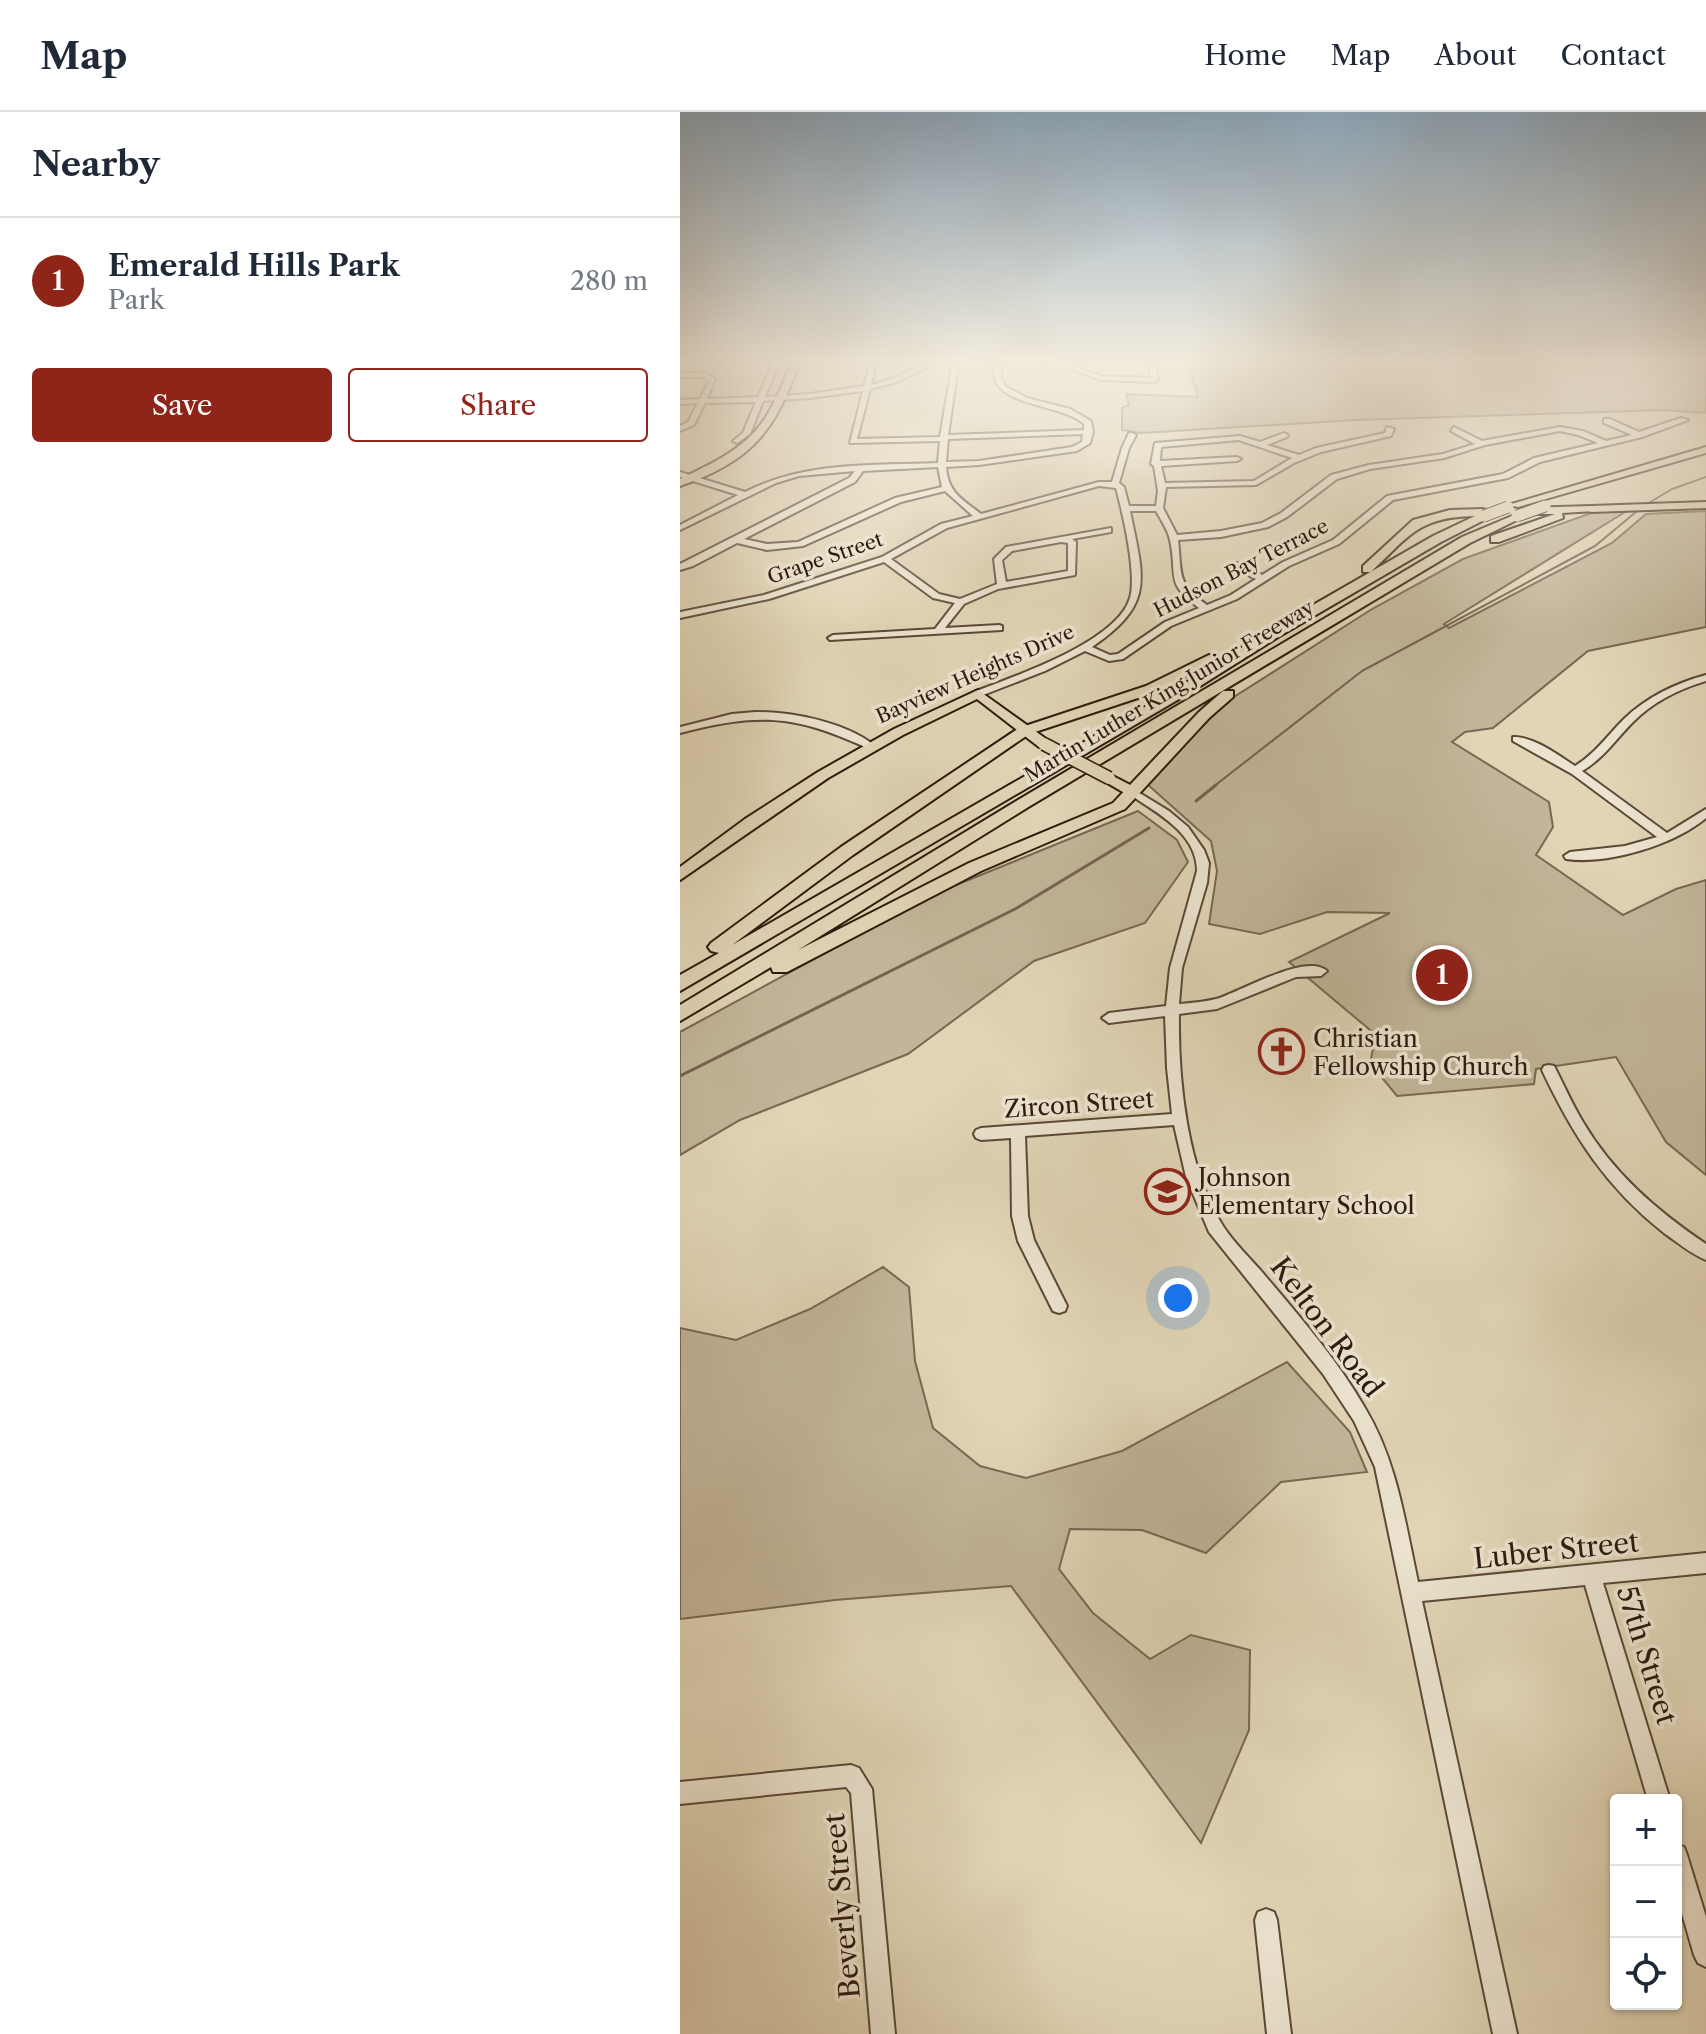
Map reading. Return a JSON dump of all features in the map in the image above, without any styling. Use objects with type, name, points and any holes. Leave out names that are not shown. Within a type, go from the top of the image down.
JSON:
[{"type":"highway","name":"Martin Luther King Junior Freeway","points":[[680,1014],[1024,803],[1513,511],[1706,450]]},
{"type":"highway","name":"Martin Luther King Junior Freeway","points":[[680,984],[1181,692],[1273,634],[1484,516],[1545,506],[1706,462]]},
{"type":"highway","points":[[1383,591],[1493,540],[1565,514],[1591,509]]},
{"type":"highway","points":[[1335,598],[1417,522],[1463,512],[1591,509]]},
{"type":"highway","points":[[680,971],[759,919],[847,851],[1024,731],[1151,689],[1273,634]]},
{"type":"highway","points":[[707,998],[750,982],[975,867],[1119,806],[1216,702],[1292,644]]},
{"type":"main road","points":[[684,479],[736,450]]},
{"type":"main road","points":[[1591,509],[1706,505]]},
{"type":"main road","name":"Kelton Road","points":[[978,694],[1044,744],[1133,792]]},
{"type":"main road","name":"Bayview Heights Drive","points":[[680,875],[801,787],[869,745],[978,694]]},
{"type":"street","points":[[943,450],[946,488],[980,517]]},
{"type":"street","points":[[680,528],[790,476],[979,463],[1069,450]]},
{"type":"street","points":[[1115,484],[1120,477],[1123,450]]},
{"type":"street","points":[[1157,450],[1155,464],[1164,485],[1159,508],[1174,538],[1178,583],[1205,608]]},
{"type":"street","points":[[1277,450],[1300,458]]},
{"type":"street","points":[[1164,485],[1256,483],[1300,458],[1326,450]]},
{"type":"street","points":[[1174,538],[1221,534],[1265,525],[1284,515],[1318,487],[1345,473],[1444,456],[1463,450]]},
{"type":"street","name":"Hudson Bay Terrace","points":[[1085,648],[1109,658],[1120,657],[1157,630],[1234,597],[1306,554],[1336,542],[1390,498],[1488,480],[1537,460],[1578,450]]},
{"type":"street","points":[[1155,464],[1237,459]]},
{"type":"street","points":[[680,567],[852,480],[860,469]]},
{"type":"street","points":[[684,479],[745,495]]},
{"type":"street","name":"Grape Street","points":[[680,615],[752,601],[885,559],[931,531],[1099,484],[1115,484]]},
{"type":"street","name":"Bayview Heights Drive","points":[[978,694],[1085,648],[1118,621],[1135,599],[1137,577],[1126,509],[1120,487],[1115,484]]},
{"type":"street","points":[[736,540],[767,547],[800,544],[898,500],[946,488]]},
{"type":"street","points":[[1126,509],[1159,508]]},
{"type":"street","points":[[1002,585],[1000,556],[1018,546],[1108,530]]},
{"type":"street","points":[[939,630],[961,602],[1002,585],[1063,577],[1072,573],[1072,542],[1061,539]]},
{"type":"street","points":[[885,559],[936,596],[961,602]]},
{"type":"street","points":[[1235,565],[1263,579]]},
{"type":"street","points":[[833,638],[999,628]]},
{"type":"street","points":[[1575,770],[1600,756],[1622,727],[1644,707],[1666,694],[1706,678]]},
{"type":"street","points":[[680,730],[742,716],[783,716],[825,724],[869,745]]},
{"type":"street","points":[[1517,739],[1543,750],[1575,770],[1666,838]]},
{"type":"street","name":"Kelton Road","points":[[1133,792],[1181,824],[1193,839],[1204,866],[1176,968],[1171,1012],[1179,1119],[1193,1182],[1217,1230],[1300,1331],[1361,1412],[1373,1435],[1384,1467],[1412,1592],[1505,2034]]},
{"type":"street","points":[[1570,856],[1609,853],[1666,838],[1706,812]]},
{"type":"street","points":[[1109,1018],[1217,1004],[1294,973],[1321,971]]},
{"type":"street","points":[[1549,1070],[1572,1122],[1604,1167],[1668,1227],[1706,1253]]},
{"type":"street","name":"Zircon Street","points":[[981,1134],[1179,1119]]},
{"type":"street","points":[[1018,1131],[1020,1216],[1026,1241],[1059,1306]]},
{"type":"street","name":"Luber Street","points":[[1412,1592],[1706,1563]]},
{"type":"street","name":"57th Street","points":[[1591,1574],[1657,1794]]},
{"type":"street","name":"Beverly Street","points":[[680,1793],[851,1776],[861,1789],[883,2034]]},
{"type":"street","points":[[1679,1866],[1706,1955]]},
{"type":"street","points":[[1266,1920],[1279,2034]]},
{"type":"shaded area","points":[[1706,511],[1706,627],[1588,651],[1493,728],[1465,732],[1452,742],[1549,802],[1553,827],[1536,855],[1623,915],[1676,889],[1706,880],[1706,1175],[1666,1142],[1616,1057],[1536,1069],[1534,1084],[1397,1096],[1370,1063],[1376,1035],[1289,962],[1390,913],[1327,912],[1260,934],[1209,924],[1217,871],[1211,841],[1147,784],[1226,702],[1372,609],[1463,559],[1594,512],[1625,512],[1444,624],[1449,628],[1612,543],[1646,514]]},
{"type":"shaded area","points":[[1138,811],[1177,840],[1188,862],[1145,923],[1034,961],[908,1054],[740,1120],[680,1155],[680,1032],[934,894]]},
{"type":"shaded area","points":[[883,1267],[909,1287],[915,1361],[933,1428],[980,1466],[1026,1478],[1122,1451],[1287,1362],[1350,1432],[1367,1472],[1281,1482],[1206,1553],[1142,1530],[1070,1529],[1059,1569],[1093,1613],[1150,1659],[1191,1635],[1250,1650],[1249,1730],[1201,1843],[1011,1586],[835,1600],[680,1619],[680,1328],[736,1340],[810,1309]]},
{"type":"waterway","points":[[1647,504],[1672,489],[1706,477]]},
{"type":"waterway","points":[[1213,787],[1362,671],[1595,546],[1636,512]]},
{"type":"waterway","points":[[1196,801],[1216,785]]},
{"type":"waterway","points":[[680,1076],[1015,909],[1149,828]]},
{"type":"place","name":"Emerald Hills Park","points":[[1442,975]]},
{"type":"place","name":"Christian Fellowship Church","points":[[1282,1052]]},
{"type":"place","name":"Johnson Elementary School","points":[[1167,1191]]}]
